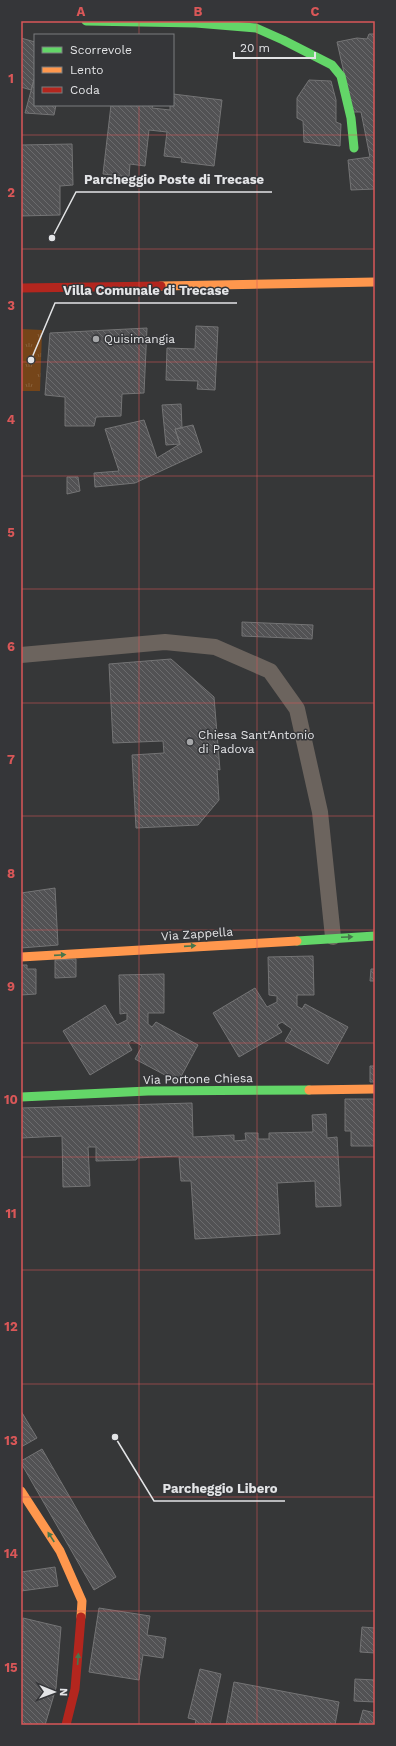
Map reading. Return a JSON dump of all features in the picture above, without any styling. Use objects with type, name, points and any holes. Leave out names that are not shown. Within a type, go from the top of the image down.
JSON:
[{"type":"street","points":[[86,21],[196,23],[256,28],[283,40],[332,66],[341,76],[351,118],[354,148]]},
{"type":"street","points":[[21,288],[375,282]]},
{"type":"street","name":"Via Zappella","points":[[21,957],[332,937],[375,936]]},
{"type":"street","name":"Via Portone Chiesa","points":[[21,1097],[148,1091],[375,1089]]},
{"type":"street","points":[[21,1491],[60,1551],[82,1601],[75,1690],[66,1725]]},
{"type":"lane","points":[[21,655],[166,642],[215,647],[270,671],[297,709],[320,812],[332,937]]},
{"type":"green space","points":[[21,329],[42,330],[40,391],[21,391]]},
{"type":"building","points":[[369,34],[375,34],[375,189],[351,190],[348,160],[370,157],[361,112],[353,112],[337,42],[357,38],[367,39]]},
{"type":"building","points":[[21,38],[34,42],[34,80],[31,90],[21,87]]},
{"type":"building","points":[[34,80],[34,106],[56,106],[54,115],[25,113]]},
{"type":"building","points":[[309,80],[331,81],[336,100],[336,122],[341,124],[340,146],[304,142],[303,121],[297,118],[297,98]]},
{"type":"building","points":[[174,94],[222,100],[214,166],[181,162],[182,158],[164,156],[167,132],[149,130],[145,166],[130,164],[129,177],[103,174],[111,106],[153,106],[152,108],[170,110],[170,106],[174,106]]},
{"type":"building","points":[[72,144],[73,185],[60,186],[60,215],[21,216],[21,145]]},
{"type":"building","points":[[196,326],[218,327],[215,390],[197,389],[198,381],[166,380],[167,348],[195,349]]},
{"type":"building","points":[[147,328],[144,393],[122,394],[121,416],[96,417],[94,426],[65,426],[65,397],[45,395],[50,333]]},
{"type":"building","points":[[181,404],[182,428],[175,429],[180,444],[166,445],[162,405]]},
{"type":"building","points":[[144,420],[157,458],[180,444],[175,429],[193,425],[202,452],[135,483],[95,487],[94,473],[119,471],[105,429]]},
{"type":"building","points":[[67,477],[78,477],[80,491],[67,494]]},
{"type":"building","points":[[242,622],[313,625],[312,639],[242,636]]},
{"type":"building","name":"Chiesa Sant'Antonio di Padova","points":[[171,659],[214,697],[220,770],[217,769],[219,800],[198,825],[136,828],[132,755],[164,753],[163,741],[113,743],[109,664]]},
{"type":"building","points":[[55,888],[58,945],[21,948],[21,893]]},
{"type":"building","points":[[313,956],[314,995],[297,995],[297,1006],[302,1009],[305,1004],[348,1027],[328,1064],[285,1041],[292,1029],[282,1022],[277,1025],[282,1032],[239,1057],[213,1013],[255,988],[267,1007],[277,1002],[277,996],[269,995],[268,957]]},
{"type":"building","points":[[76,959],[76,977],[55,978],[55,960]]},
{"type":"building","points":[[21,965],[27,965],[27,969],[36,969],[36,994],[21,995]]},
{"type":"building","points":[[371,969],[375,969],[375,981],[370,981]]},
{"type":"building","points":[[164,974],[164,1013],[148,1013],[148,1024],[152,1027],[156,1022],[198,1045],[178,1082],[135,1059],[142,1046],[132,1040],[128,1043],[132,1050],[90,1075],[63,1031],[105,1005],[117,1025],[127,1020],[127,1013],[120,1014],[119,975]]},
{"type":"building","points":[[370,1066],[375,1066],[375,1082],[370,1082]]},
{"type":"building","points":[[345,1099],[375,1099],[375,1146],[351,1146],[351,1131],[345,1131]]},
{"type":"building","points":[[192,1103],[193,1137],[234,1135],[234,1141],[246,1140],[245,1133],[258,1133],[258,1139],[269,1139],[269,1133],[313,1132],[312,1115],[326,1114],[327,1138],[337,1137],[341,1206],[316,1207],[315,1181],[277,1183],[280,1234],[195,1239],[191,1181],[181,1181],[179,1156],[137,1158],[136,1160],[96,1161],[96,1147],[88,1147],[90,1186],[63,1187],[62,1136],[21,1138],[21,1108]]},
{"type":"building","points":[[21,1411],[37,1438],[21,1447]]},
{"type":"building","points":[[42,1449],[116,1577],[94,1590],[21,1463],[21,1461]]},
{"type":"building","points":[[55,1567],[58,1586],[21,1591],[21,1572]]},
{"type":"building","points":[[99,1608],[150,1616],[147,1635],[166,1638],[163,1658],[143,1655],[139,1680],[89,1672]]},
{"type":"building","points":[[23,1618],[61,1627],[56,1688],[45,1725],[21,1725]]},
{"type":"building","points":[[362,1627],[375,1628],[375,1653],[360,1652]]},
{"type":"building","points":[[200,1669],[221,1674],[210,1725],[195,1725],[196,1720],[188,1718]]},
{"type":"building","points":[[355,1679],[375,1680],[375,1702],[354,1701]]},
{"type":"building","points":[[234,1682],[339,1702],[335,1725],[226,1725]]},
{"type":"building","points":[[363,1710],[375,1713],[375,1725],[359,1725]]},
{"type":"traffic: fast","points":[[86,21],[196,23],[256,28],[283,40],[332,65],[341,76],[351,118],[354,148]]},
{"type":"traffic: fast","points":[[297,941],[375,936]]},
{"type":"traffic: fast","points":[[21,1097],[148,1091],[309,1090]]},
{"type":"traffic: slow","points":[[161,286],[375,282]]},
{"type":"traffic: slow","points":[[21,957],[297,941]]},
{"type":"traffic: slow","points":[[309,1090],[375,1089]]},
{"type":"traffic: slow","points":[[21,1491],[60,1551],[82,1601],[81,1617]]},
{"type":"traffic: jam","points":[[21,288],[161,286]]},
{"type":"traffic: jam","points":[[66,1725],[75,1689],[81,1617]]},
{"type":"place","name":"Parcheggio Poste di Trecase","points":[[52,238]]},
{"type":"place","name":"Quisimangia","points":[[96,339]]},
{"type":"place","name":"Villa Comunale di Trecase","points":[[31,360]]},
{"type":"place","name":"Chiesa Sant'Antonio di Padova","points":[[190,742]]},
{"type":"place","name":"Parcheggio Libero","points":[[115,1437]]}]
